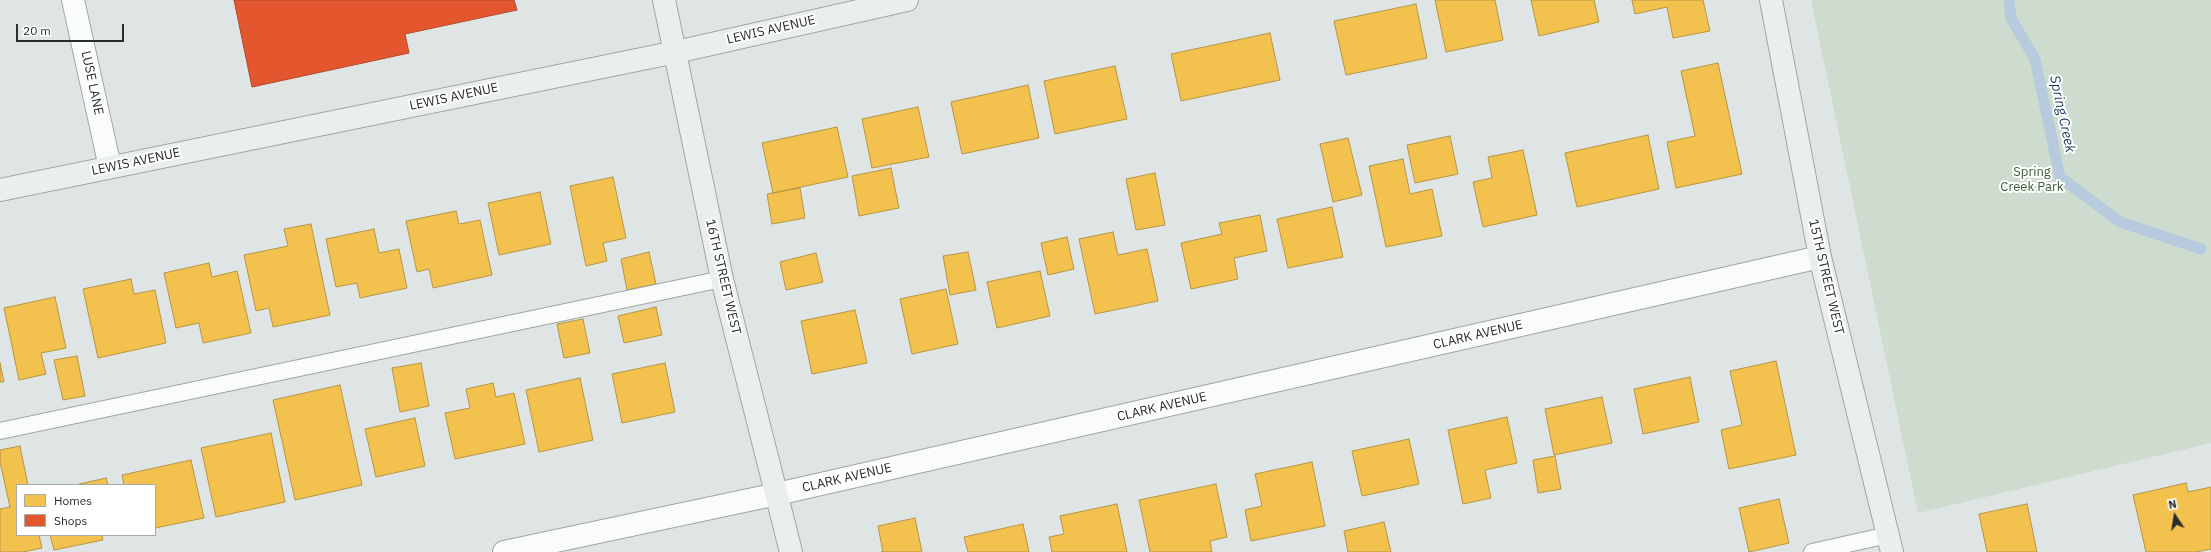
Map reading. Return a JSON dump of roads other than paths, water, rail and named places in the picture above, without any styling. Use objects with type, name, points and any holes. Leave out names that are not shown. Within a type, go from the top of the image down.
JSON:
[{"type":"street","name":"LUSE LANE","points":[[73,0],[110,167]]},
{"type":"street","name":"16TH STREET WEST","points":[[664,0],[722,279],[791,552]]},
{"type":"street","name":"LEWIS AVENUE","points":[[0,190],[676,52],[907,0]]},
{"type":"street","name":"15TH STREET WEST","points":[[1771,0],[1820,257],[1890,544]]},
{"type":"street","name":"CLARK AVENUE","points":[[504,552],[777,494],[1820,257]]},
{"type":"lane","points":[[0,431],[722,279]]},
{"type":"lane","points":[[1812,552],[1890,544]]},
{"type":"waterway","name":"Spring Creek","points":[[2009,0],[2011,18],[2035,59],[2060,177],[2120,222],[2201,249]]},
{"type":"park label","name":"Spring Creek Park","points":[[2032,180]]}]
